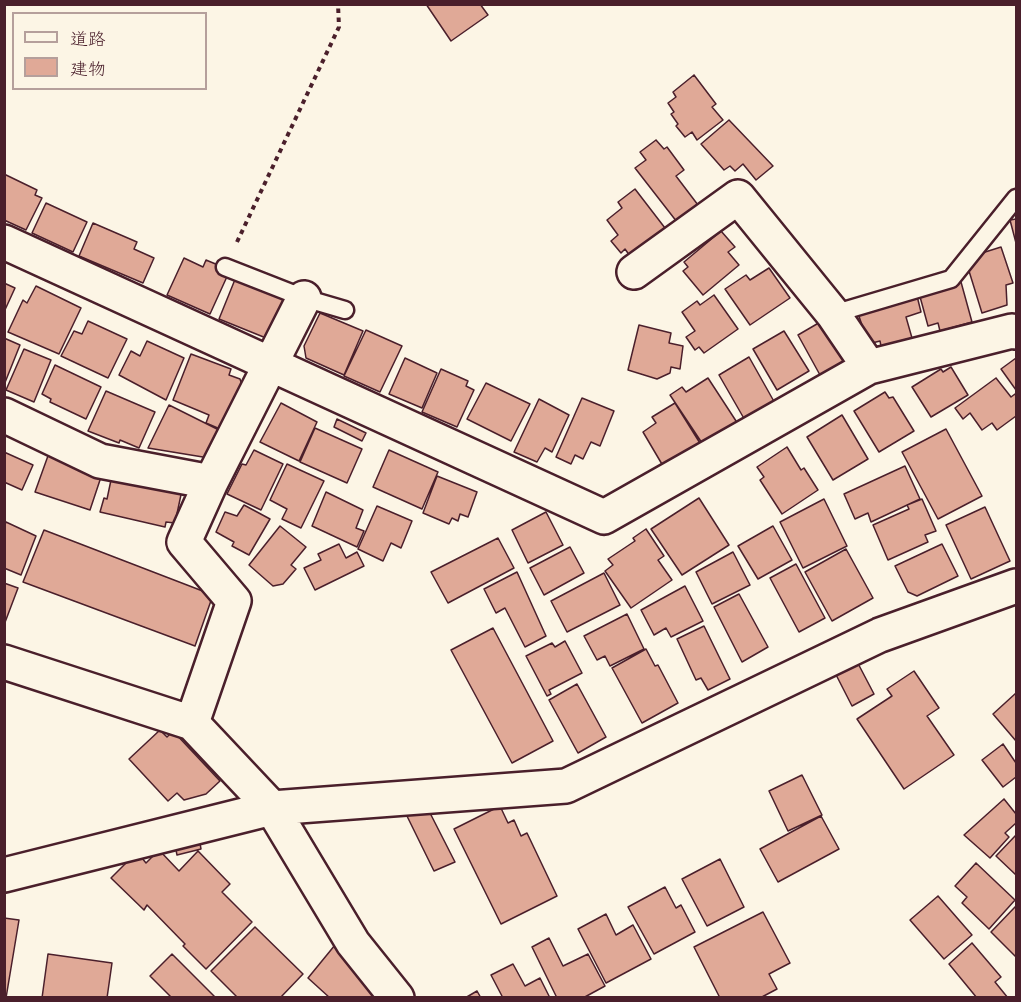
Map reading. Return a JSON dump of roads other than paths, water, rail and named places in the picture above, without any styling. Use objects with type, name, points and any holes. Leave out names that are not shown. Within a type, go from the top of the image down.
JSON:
[{"type":"street","points":[[634,272],[738,196],[832,315],[869,367]]},
{"type":"street","points":[[4,242],[604,517],[869,367],[1012,331],[1017,332]]},
{"type":"street","points":[[192,723],[234,601],[184,542],[211,482],[304,298]]},
{"type":"street","points":[[4,415],[100,461],[211,482]]},
{"type":"street","points":[[4,875],[272,808],[566,786],[880,635],[1016,588]]},
{"type":"street","points":[[4,662],[192,723],[272,808],[353,943],[397,998]]},
{"type":"lane","points":[[832,315],[951,279],[1017,198]]},
{"type":"lane","points":[[225,267],[304,298],[345,310]]}]
